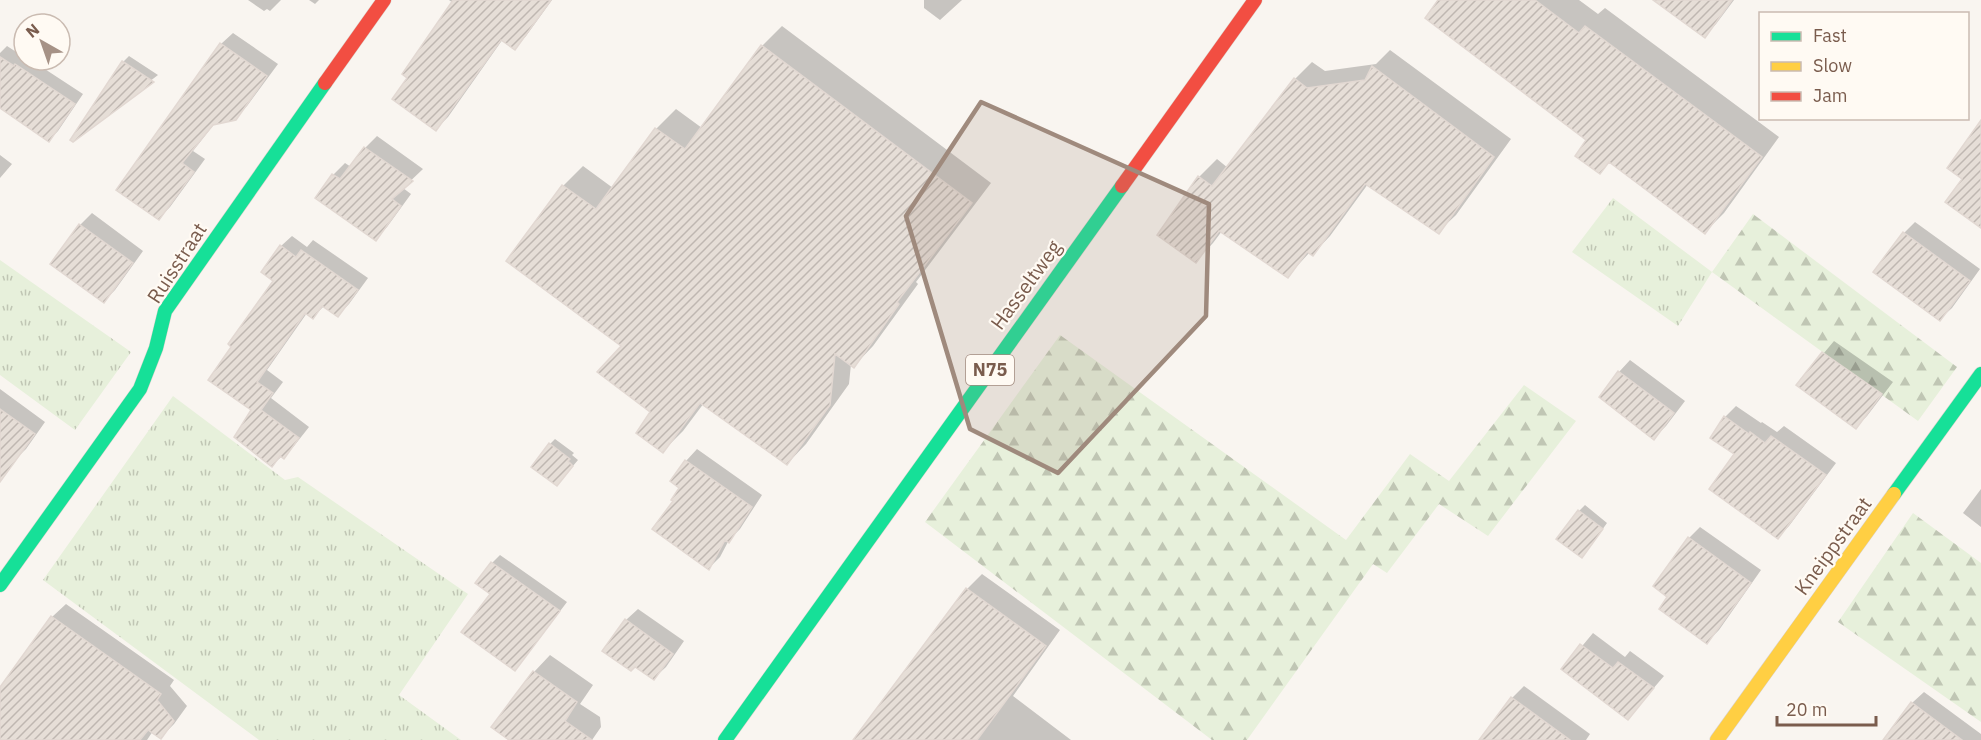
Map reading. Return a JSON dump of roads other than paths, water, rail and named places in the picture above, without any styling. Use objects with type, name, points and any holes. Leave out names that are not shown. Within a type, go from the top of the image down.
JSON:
[{"type":"street","name":"Ruisstraat","points":[[0,585],[140,389],[156,348],[165,311],[384,0]]},
{"type":"street","name":"Hasseltweg","points":[[725,740],[1255,0]]},
{"type":"street","name":"Kneippstraat","points":[[1718,740],[1981,374]]}]
